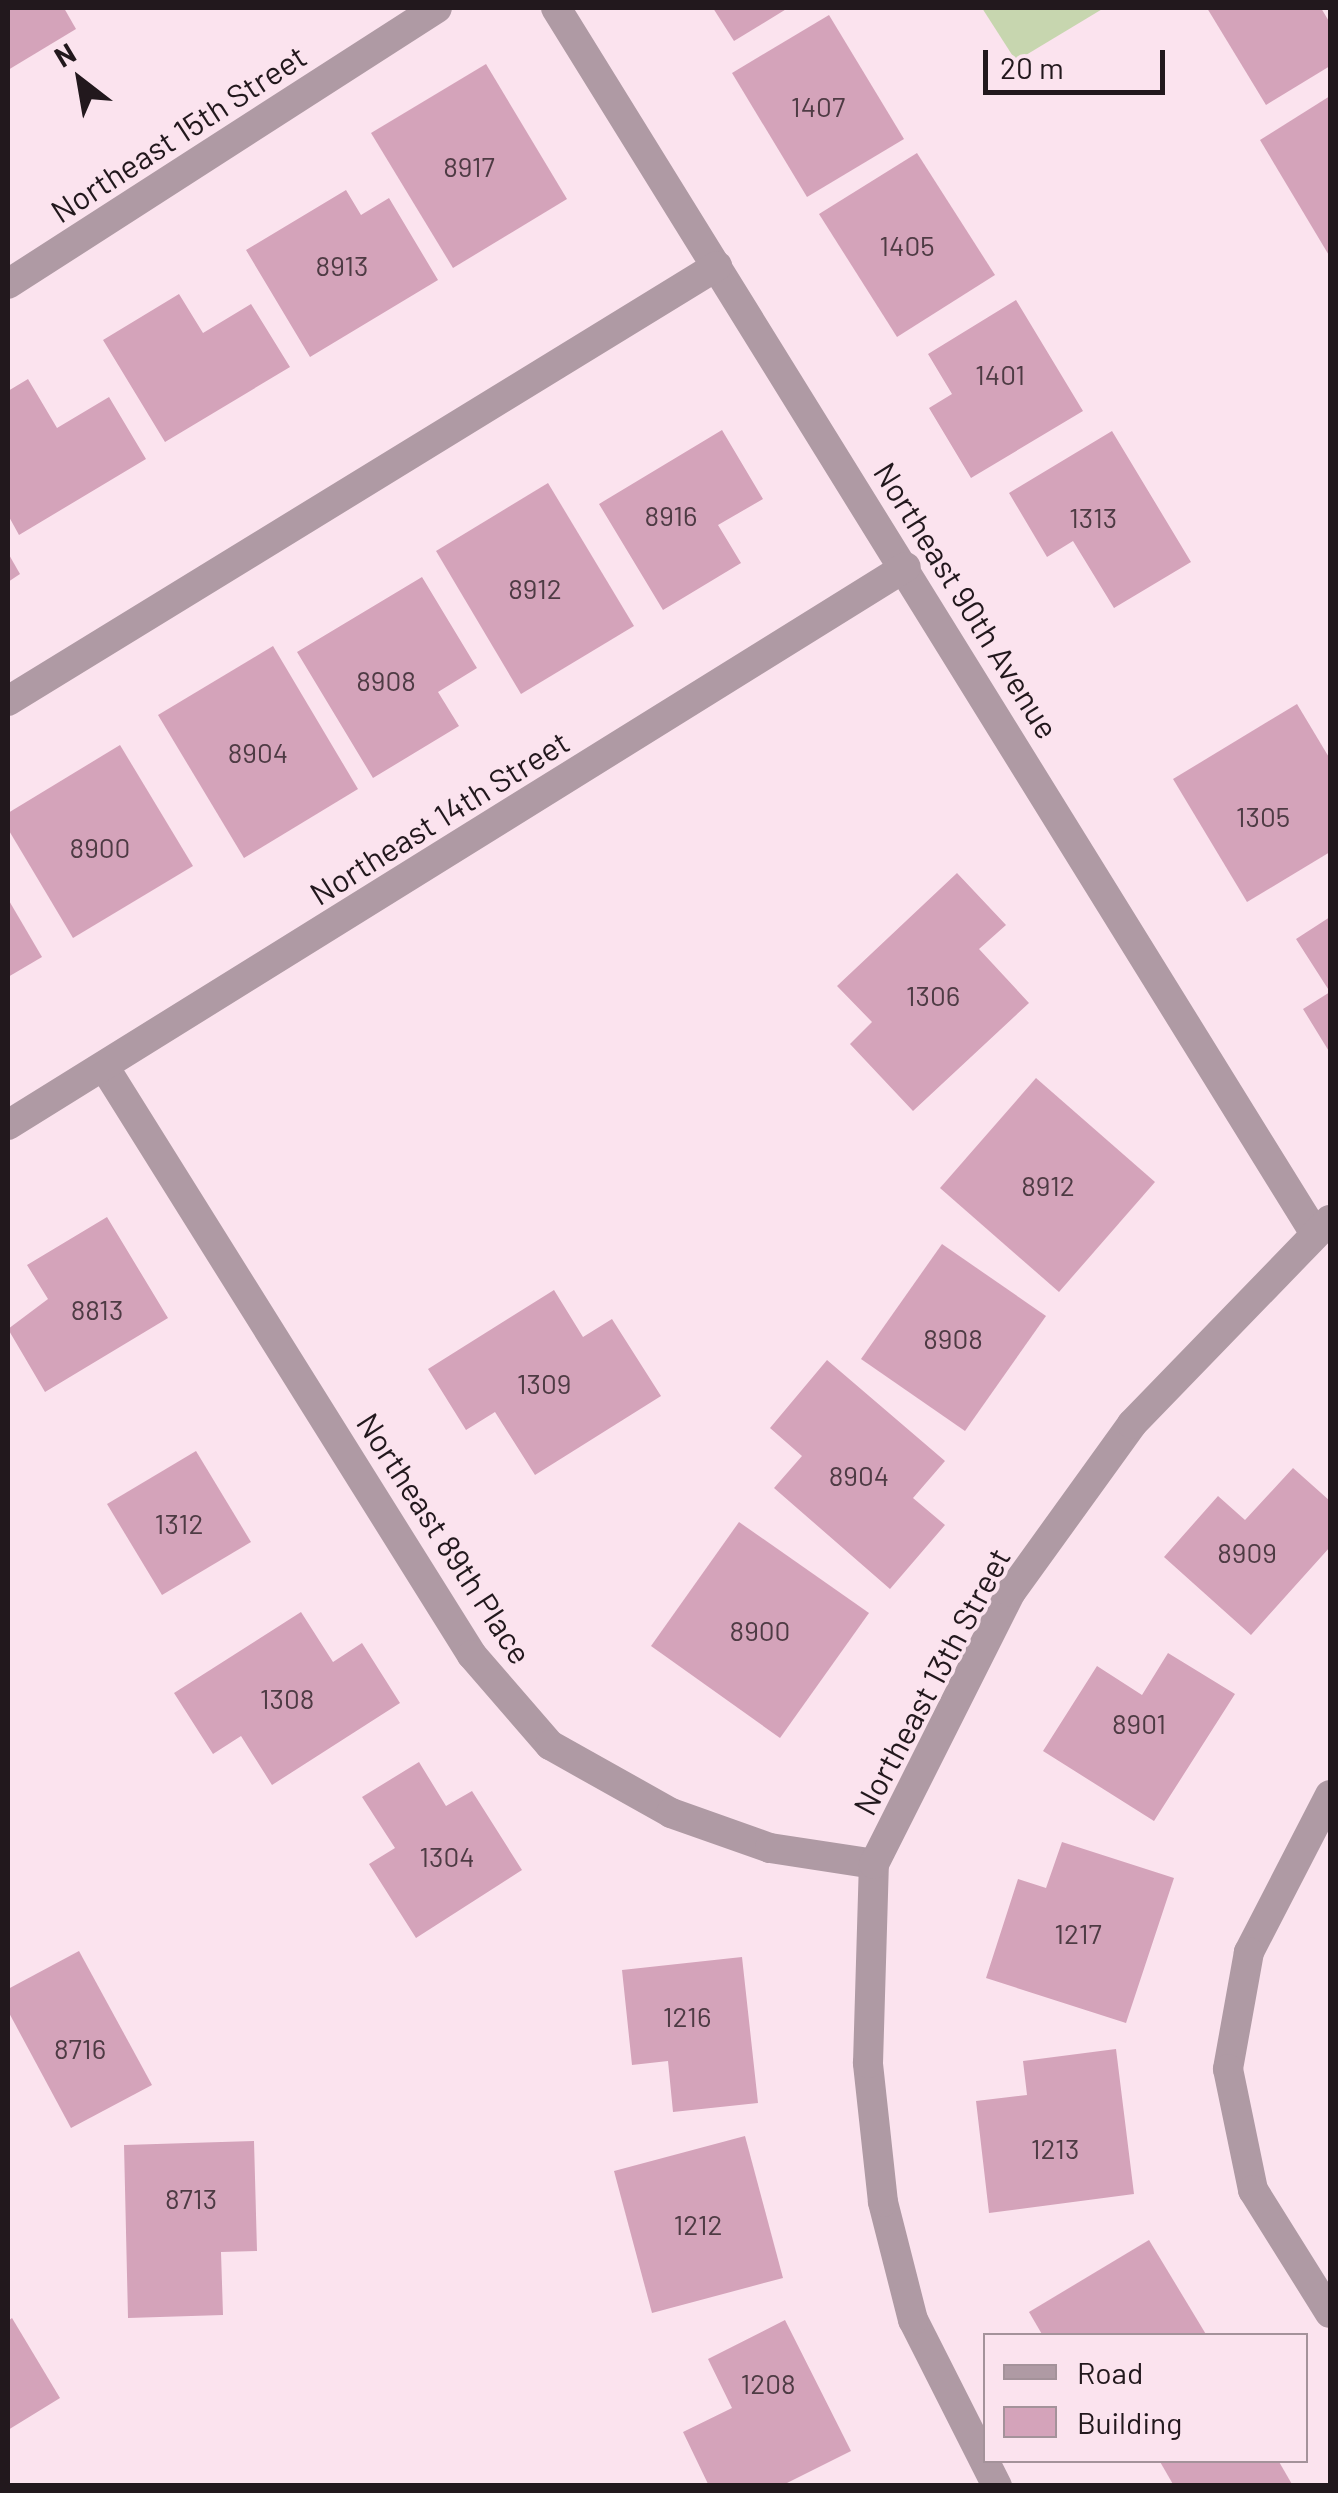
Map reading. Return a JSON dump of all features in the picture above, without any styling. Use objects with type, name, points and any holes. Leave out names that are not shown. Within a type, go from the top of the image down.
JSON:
[{"type":"street","name":"Northeast 15th Street","points":[[8,284],[437,8]]},
{"type":"street","name":"Northeast 90th Avenue","points":[[556,8],[1322,1226]]},
{"type":"street","points":[[8,701],[717,266]]},
{"type":"street","name":"Northeast 14th Street","points":[[8,1125],[906,566]]},
{"type":"street","name":"Northeast 89th Place","points":[[105,1068],[472,1655],[550,1745],[671,1813],[770,1848],[874,1864]]},
{"type":"street","name":"Northeast 13th Street","points":[[874,1864],[1010,1592],[1132,1424],[1322,1226]]},
{"type":"street","points":[[1330,1796],[1249,1952],[1228,2069],[1254,2190],[1330,2313]]},
{"type":"street","points":[[874,1864],[868,2063],[883,2202],[913,2320],[983,2458]]},
{"type":"street","points":[[985,2463],[997,2486]]},
{"type":"green space","points":[[982,8],[1104,8],[1016,61]]},
{"type":"building","points":[[8,8],[64,8],[76,29],[8,70]]},
{"type":"building","points":[[713,8],[788,8],[734,41]]},
{"type":"building","points":[[1207,8],[1321,8],[1330,23],[1330,66],[1266,105]]},
{"type":"building","points":[[829,15],[904,139],[807,197],[732,73]]},
{"type":"building","points":[[486,64],[567,199],[453,268],[371,133]]},
{"type":"building","points":[[1330,96],[1330,257],[1260,140]]},
{"type":"building","points":[[917,153],[995,275],[897,337],[819,214]]},
{"type":"building","points":[[346,190],[361,215],[389,198],[438,280],[310,357],[246,250]]},
{"type":"building","points":[[179,294],[203,333],[251,304],[290,367],[165,442],[103,340]]},
{"type":"building","points":[[1016,300],[1083,411],[971,478],[929,408],[952,394],[928,354]]},
{"type":"building","points":[[28,379],[57,428],[109,397],[146,459],[19,535],[8,515],[8,391]]},
{"type":"building","points":[[722,430],[763,499],[718,525],[741,563],[663,610],[599,504]]},
{"type":"building","points":[[1112,431],[1191,562],[1114,608],[1073,541],[1047,557],[1009,493]]},
{"type":"building","points":[[548,483],[634,626],[521,694],[436,551]]},
{"type":"building","points":[[8,553],[20,574],[8,582]]},
{"type":"building","points":[[422,577],[477,668],[438,692],[459,726],[373,778],[297,652]]},
{"type":"building","points":[[273,646],[358,789],[244,858],[158,715]]},
{"type":"building","points":[[1297,704],[1330,759],[1330,852],[1247,902],[1173,779]]},
{"type":"building","points":[[120,745],[193,866],[73,938],[8,829],[8,813]]},
{"type":"building","points":[[957,873],[1006,925],[979,949],[1029,1003],[913,1111],[850,1044],[872,1022],[837,986]]},
{"type":"building","points":[[8,899],[42,957],[8,977]]},
{"type":"building","points":[[1330,917],[1330,992],[1296,939]]},
{"type":"building","points":[[1330,992],[1330,1053],[1303,1009]]},
{"type":"building","points":[[1036,1078],[1155,1182],[1059,1292],[940,1188]]},
{"type":"building","points":[[107,1217],[168,1318],[45,1392],[8,1329],[48,1299],[27,1265]]},
{"type":"building","points":[[942,1244],[1046,1316],[965,1431],[861,1359]]},
{"type":"building","points":[[554,1290],[583,1337],[612,1319],[661,1396],[535,1475],[495,1412],[466,1430],[428,1369]]},
{"type":"building","points":[[827,1360],[945,1461],[913,1498],[945,1525],[890,1589],[774,1488],[802,1456],[770,1428]]},
{"type":"building","points":[[196,1451],[251,1542],[162,1595],[107,1504]]},
{"type":"building","points":[[1293,1468],[1330,1501],[1330,1547],[1251,1635],[1164,1557],[1218,1496],[1245,1520]]},
{"type":"building","points":[[739,1522],[869,1613],[780,1738],[651,1646]]},
{"type":"building","points":[[301,1612],[333,1662],[362,1643],[400,1703],[272,1785],[241,1736],[213,1754],[174,1693]]},
{"type":"building","points":[[1168,1653],[1235,1694],[1154,1821],[1043,1751],[1097,1666],[1142,1695]]},
{"type":"building","points":[[419,1762],[446,1806],[472,1791],[522,1870],[416,1938],[369,1864],[395,1848],[362,1797]]},
{"type":"building","points":[[1062,1842],[1174,1878],[1126,2023],[986,1978],[1018,1879],[1046,1888]]},
{"type":"building","points":[[79,1951],[152,2085],[71,2128],[8,2011],[8,1989]]},
{"type":"building","points":[[742,1957],[758,2103],[673,2112],[668,2061],[632,2065],[622,1970]]},
{"type":"building","points":[[1116,2049],[1134,2194],[989,2213],[976,2101],[1027,2095],[1023,2061]]},
{"type":"building","points":[[745,2136],[783,2278],[652,2313],[614,2171]]},
{"type":"building","points":[[254,2141],[257,2251],[221,2252],[223,2315],[128,2318],[124,2145]]},
{"type":"building","points":[[1149,2240],[1205,2333],[1041,2333],[1029,2312]]},
{"type":"building","points":[[12,2318],[60,2398],[8,2430],[8,2321]]},
{"type":"building","points":[[785,2320],[851,2451],[781,2486],[709,2486],[683,2432],[732,2408],[708,2359]]},
{"type":"building","points":[[1161,2463],[1280,2463],[1293,2486],[1174,2486]]}]
